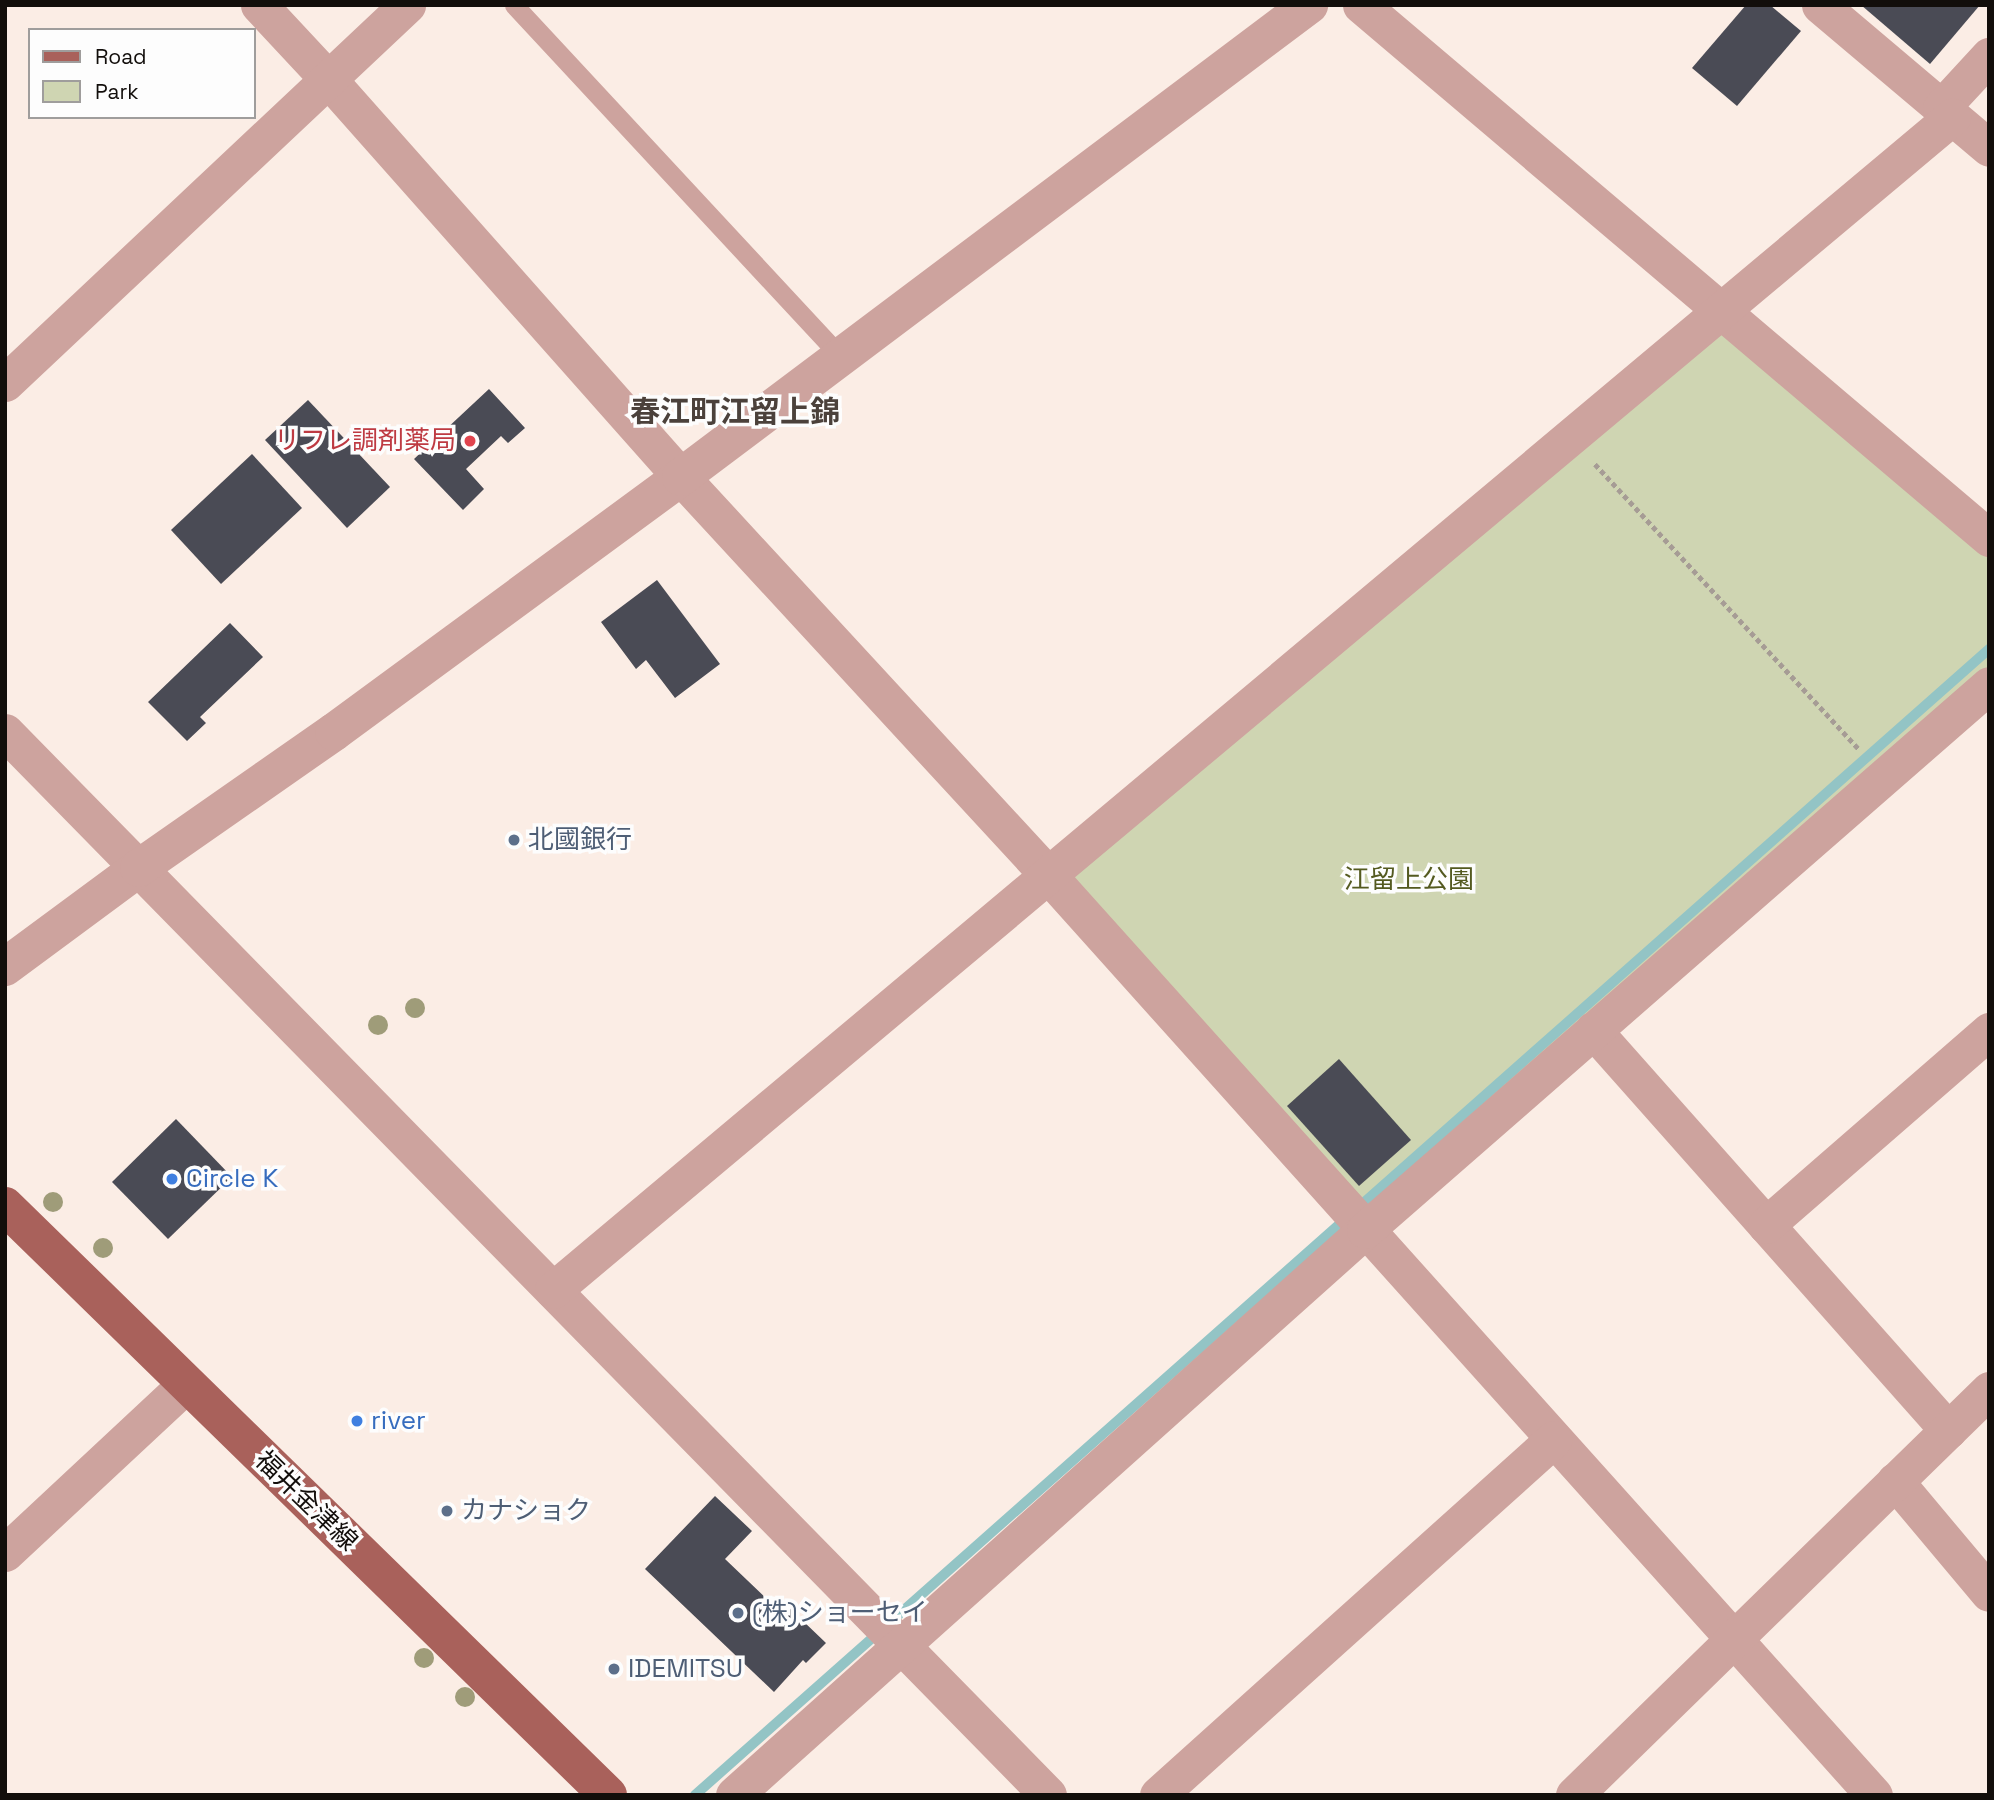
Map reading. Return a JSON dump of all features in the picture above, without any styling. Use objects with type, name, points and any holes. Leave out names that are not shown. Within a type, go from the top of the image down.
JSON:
[{"type":"main road","name":"福井金津線","points":[[5,1206],[608,1795]]},
{"type":"street","points":[[259,5],[328,79],[681,477],[1049,876],[1874,1795]]},
{"type":"street","points":[[5,383],[407,5]]},
{"type":"street","points":[[5,967],[139,868],[334,732],[681,477],[1309,5]]},
{"type":"street","points":[[1361,5],[1989,538]]},
{"type":"street","points":[[1820,5],[1989,148]]},
{"type":"street","points":[[553,1290],[1722,310],[1947,113],[1989,56]]},
{"type":"street","points":[[734,1795],[1365,1230],[1989,684]]},
{"type":"street","points":[[5,733],[1048,1795]]},
{"type":"street","points":[[1593,1030],[1948,1430]]},
{"type":"street","points":[[1766,1225],[1989,1031]]},
{"type":"street","points":[[5,1553],[186,1384]]},
{"type":"street","points":[[1574,1795],[1989,1390]]},
{"type":"street","points":[[1158,1795],[1554,1439]]},
{"type":"street","points":[[1895,1481],[1989,1593]]},
{"type":"lane","points":[[514,5],[841,357]]},
{"type":"path","points":[[1571,437],[1884,777]]},
{"type":"green space","name":"江留上公園","points":[[1722,310],[1989,538],[1989,684],[1365,1230],[1049,876]]},
{"type":"building","points":[[1746,5],[1770,5],[1801,31],[1737,106],[1692,68]]},
{"type":"building","points":[[1861,5],[1980,5],[1930,64]]},
{"type":"building","points":[[489,389],[525,428],[508,443],[501,436],[466,469],[484,489],[463,510],[414,459]]},
{"type":"building","points":[[308,400],[390,487],[347,528],[265,440]]},
{"type":"building","points":[[252,454],[302,508],[221,584],[171,530]]},
{"type":"building","points":[[657,580],[720,664],[675,698],[646,660],[636,669],[601,622]]},
{"type":"building","points":[[230,623],[263,657],[200,717],[206,723],[187,741],[148,702]]},
{"type":"building","points":[[1339,1059],[1411,1140],[1359,1186],[1287,1106]]},
{"type":"building","name":"Circle K","points":[[176,1119],[232,1177],[168,1239],[112,1182]]},
{"type":"building","points":[[715,1496],[752,1531],[725,1559],[772,1604],[778,1597],[826,1643],[806,1663],[803,1660],[774,1692],[645,1569]]},
{"type":"waterway","points":[[695,1795],[1989,649]]},
{"type":"place","name":"リフレ調剤薬局","points":[[470,441]]},
{"type":"place","name":"北國銀行","points":[[514,840]]},
{"type":"place","name":"Circle K","points":[[172,1179]]},
{"type":"place","name":"river","points":[[357,1421]]},
{"type":"place","name":"カナショク","points":[[447,1511]]},
{"type":"place","name":"(株)ショーセイ","points":[[738,1613]]},
{"type":"place","name":"IDEMITSU","points":[[614,1669]]},
{"type":"district","name":"春江町江留上錦","points":[[735,412]]}]
